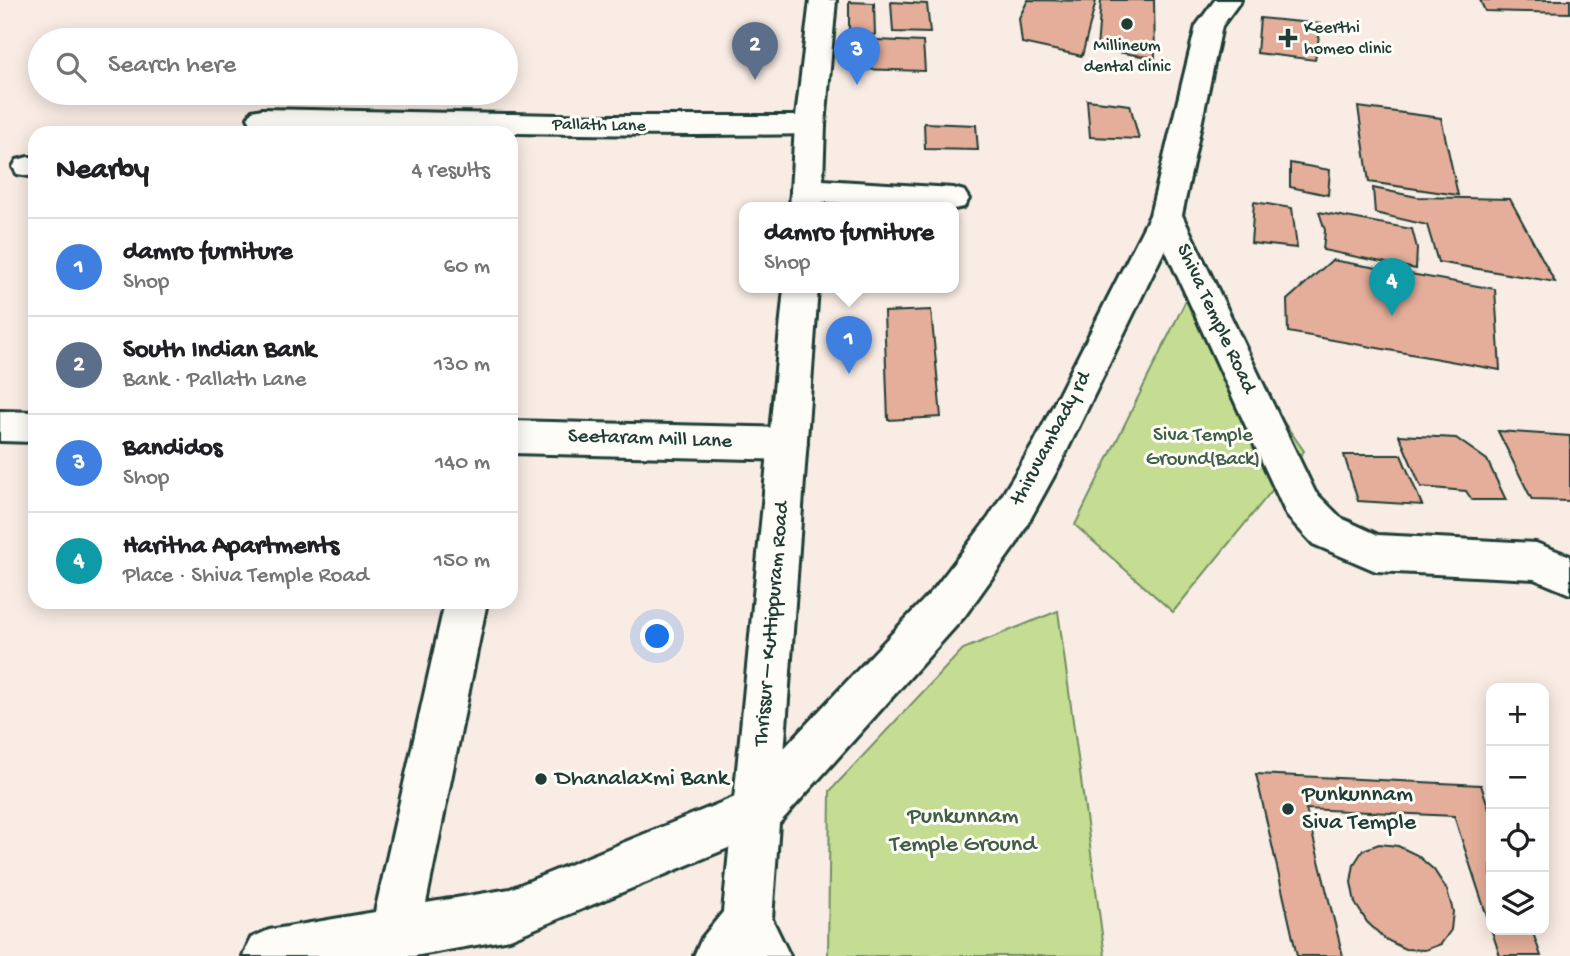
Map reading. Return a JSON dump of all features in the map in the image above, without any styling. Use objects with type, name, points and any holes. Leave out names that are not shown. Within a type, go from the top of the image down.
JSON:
[{"type":"street","points":[[823,0],[810,125],[806,199],[953,199]]},
{"type":"street","name":"thiruvambady rd","points":[[757,812],[948,603],[1003,530],[1047,454],[1166,215],[1209,26],[1228,0]]},
{"type":"street","name":"Pallath Lane","points":[[262,118],[544,125],[810,125]]},
{"type":"street","name":"Shiva Temple Road","points":[[1166,215],[1301,504],[1327,531],[1376,553],[1536,561],[1570,575]]},
{"type":"street","name":"Thrissur – Kuttippuram Road","points":[[744,945],[801,293]]},
{"type":"street","name":"Seetaram Mill Lane","points":[[518,437],[788,444]]},
{"type":"street","points":[[395,934],[465,609]]},
{"type":"street","points":[[269,956],[510,914],[757,812]]},
{"type":"green space","name":"Siva Temple Ground(Back)","points":[[1191,290],[1304,451],[1173,612],[1075,525]]},
{"type":"green space","name":"Punkunnam Temple Ground","points":[[1058,611],[1105,956],[828,956],[830,791],[963,649]]},
{"type":"building","points":[[1028,0],[1096,1],[1082,56],[1022,43],[1019,18]]},
{"type":"building","name":"Millineum dental clinic","points":[[1101,0],[1154,0],[1155,58],[1097,49]]},
{"type":"building","points":[[1480,0],[1570,0],[1570,13],[1485,11]]},
{"type":"building","points":[[849,2],[874,3],[875,35],[849,34]]},
{"type":"building","points":[[891,2],[927,4],[930,33],[893,32]]},
{"type":"building","name":"Keerthi homeo clinic","points":[[1260,18],[1321,24],[1315,60],[1257,53]]},
{"type":"building","points":[[852,39],[923,42],[925,71],[858,69]]},
{"type":"building","points":[[1087,100],[1130,105],[1139,139],[1090,137]]},
{"type":"building","points":[[1358,107],[1441,118],[1458,195],[1369,182]]},
{"type":"building","points":[[924,123],[976,125],[978,150],[925,149]]},
{"type":"building","points":[[1290,163],[1330,170],[1328,195],[1290,187]]},
{"type":"building","points":[[1373,188],[1417,197],[1510,199],[1555,282],[1438,262],[1427,225],[1375,213]]},
{"type":"building","points":[[1254,202],[1292,208],[1297,248],[1251,243]]},
{"type":"building","points":[[1319,212],[1412,229],[1417,248],[1416,269],[1323,250],[1325,230]]},
{"type":"building","points":[[1332,260],[1495,289],[1500,370],[1288,332],[1287,300]]},
{"type":"building","points":[[931,310],[941,417],[888,420],[884,312]]},
{"type":"building","points":[[1498,431],[1570,436],[1570,501],[1532,500]]},
{"type":"building","points":[[1399,435],[1456,438],[1487,460],[1506,500],[1472,500],[1466,491],[1421,487]]},
{"type":"building","points":[[1344,455],[1401,455],[1422,505],[1358,501]]},
{"type":"building","points":[[1256,774],[1481,785],[1486,800],[1486,914],[1454,816],[1306,809],[1343,956],[1297,956]]},
{"type":"building","points":[[1379,844],[1398,846],[1417,855],[1434,870],[1447,890],[1453,911],[1451,930],[1441,944],[1425,950],[1405,949],[1385,939],[1367,922],[1355,903],[1351,882],[1354,864],[1363,850]]},
{"type":"building","points":[[1493,935],[1534,935],[1541,956],[1500,956]]},
{"type":"place","name":"Millineum dental clinic","points":[[1127,24]]},
{"type":"place","name":"Keerthi homeo clinic","points":[[1288,38]]},
{"type":"place","name":"South Indian Bank","points":[[755,80]]},
{"type":"place","name":"Bandidos","points":[[857,85]]},
{"type":"place","name":"Haritha Apartments","points":[[1392,316]]},
{"type":"place","name":"damro furniture","points":[[849,374]]},
{"type":"place","name":"Dhanalaxmi Bank","points":[[541,779]]},
{"type":"place","name":"Punkunnam Siva Temple","points":[[1288,809]]}]
